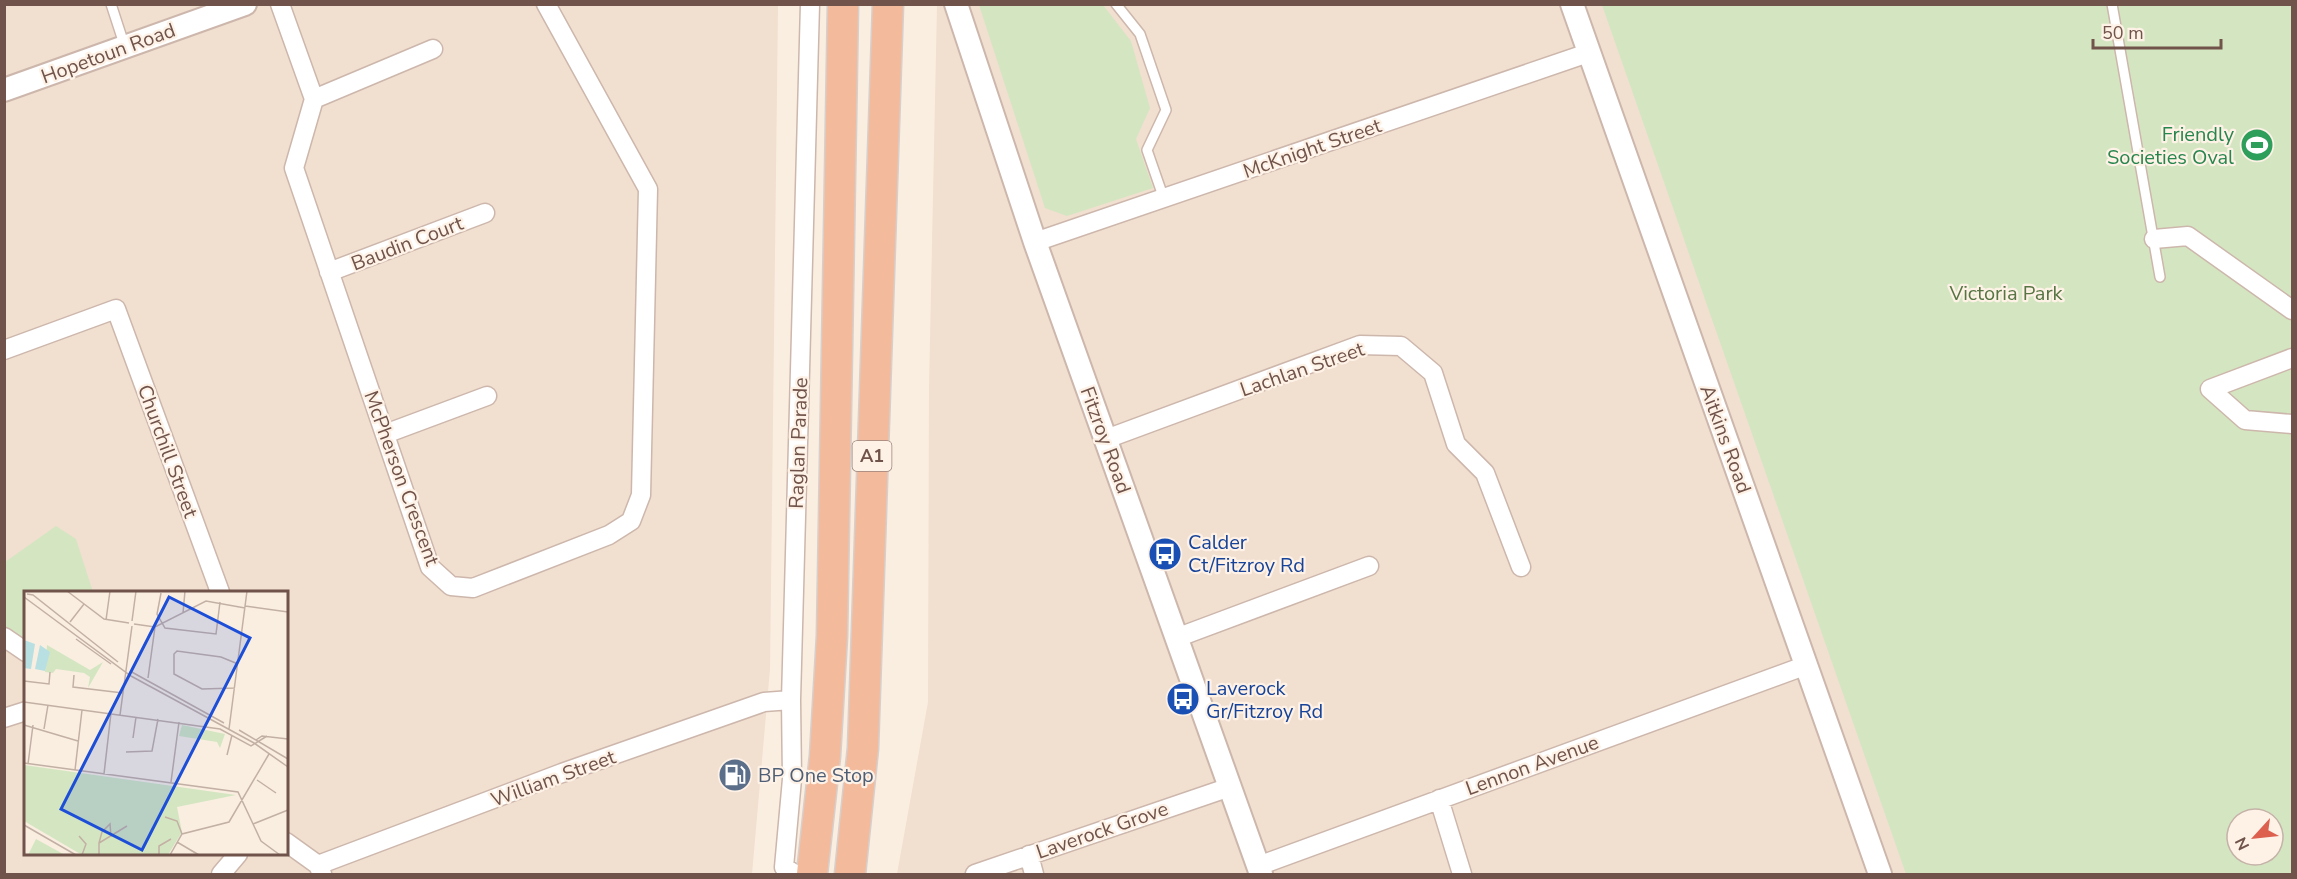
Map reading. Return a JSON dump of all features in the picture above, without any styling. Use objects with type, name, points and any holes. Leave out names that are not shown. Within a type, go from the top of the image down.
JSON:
[{"type":"highway","name":"Raglan Parade","points":[[812,874],[825,756],[832,636],[843,4]]},
{"type":"highway","name":"A1","points":[[850,874],[863,748],[888,4]]},
{"type":"street","name":"Hopetoun Road","points":[[4,90],[245,4]]},
{"type":"street","points":[[280,4],[314,99],[433,49]]},
{"type":"street","name":"McPherson Crescent","points":[[314,99],[294,168],[430,567],[451,586],[473,588],[609,535],[631,521],[641,495],[648,189],[546,4]]},
{"type":"street","name":"Raglan Parade","points":[[795,874],[784,867],[792,779],[791,700],[810,4]]},
{"type":"street","name":"Fitzroy Road","points":[[956,4],[1035,242],[1259,870]]},
{"type":"street","name":"Aitkins Road","points":[[1572,4],[1880,874]]},
{"type":"street","name":"McKnight Street","points":[[1035,242],[1588,53]]},
{"type":"street","name":"Baudin Court","points":[[329,272],[484,213]]},
{"type":"street","points":[[2154,239],[2188,236],[2292,310]]},
{"type":"street","name":"Churchill Street","points":[[4,350],[116,309],[220,591]]},
{"type":"street","name":"Lachlan Street","points":[[1106,439],[1360,345],[1401,346],[1433,373],[1451,433],[1459,450],[1485,473],[1521,567]]},
{"type":"street","points":[[2292,358],[2210,389],[2246,420],[2292,424]]},
{"type":"street","points":[[385,434],[488,396]]},
{"type":"street","points":[[1176,638],[1369,566]]},
{"type":"street","points":[[4,637],[24,651]]},
{"type":"street","name":"Lennon Avenue","points":[[1259,870],[1439,799],[1807,664]]},
{"type":"street","name":"William Street","points":[[320,870],[562,773],[764,702],[791,700]]},
{"type":"street","points":[[4,718],[24,712]]},
{"type":"street","name":"Laverock Grove","points":[[975,874],[1230,787]]},
{"type":"street","points":[[1439,799],[1462,874]]},
{"type":"street","points":[[288,844],[320,870]]},
{"type":"street","points":[[221,874],[237,855]]},
{"type":"street","points":[[1029,855],[1034,874]]},
{"type":"lane","points":[[111,4],[125,47]]},
{"type":"lane","points":[[2112,4],[2160,277]]},
{"type":"lane","points":[[1118,5],[1140,34],[1166,110],[1148,150],[1164,199]]},
{"type":"shaded area","points":[[5,5],[778,5],[770,669],[752,874],[5,874]]},
{"type":"shaded area","points":[[937,5],[1606,5],[1907,874],[897,874],[928,702],[929,388]]},
{"type":"green space","points":[[979,5],[1103,5],[1131,41],[1150,108],[1136,139],[1153,188],[1067,216],[1045,208]]},
{"type":"green space","name":"Victoria Park","points":[[1602,5],[2292,5],[2292,874],[1906,874]]},
{"type":"green space","points":[[56,526],[76,539],[93,591],[24,591],[24,651],[5,637],[5,562]]},
{"type":"place","name":"Friendly Societies Oval","points":[[2257,145]]},
{"type":"place","name":"Calder Ct/Fitzroy Rd","points":[[1165,554]]},
{"type":"place","name":"Laverock Gr/Fitzroy Rd","points":[[1183,699]]},
{"type":"place","name":"BP One Stop","points":[[735,775]]}]
